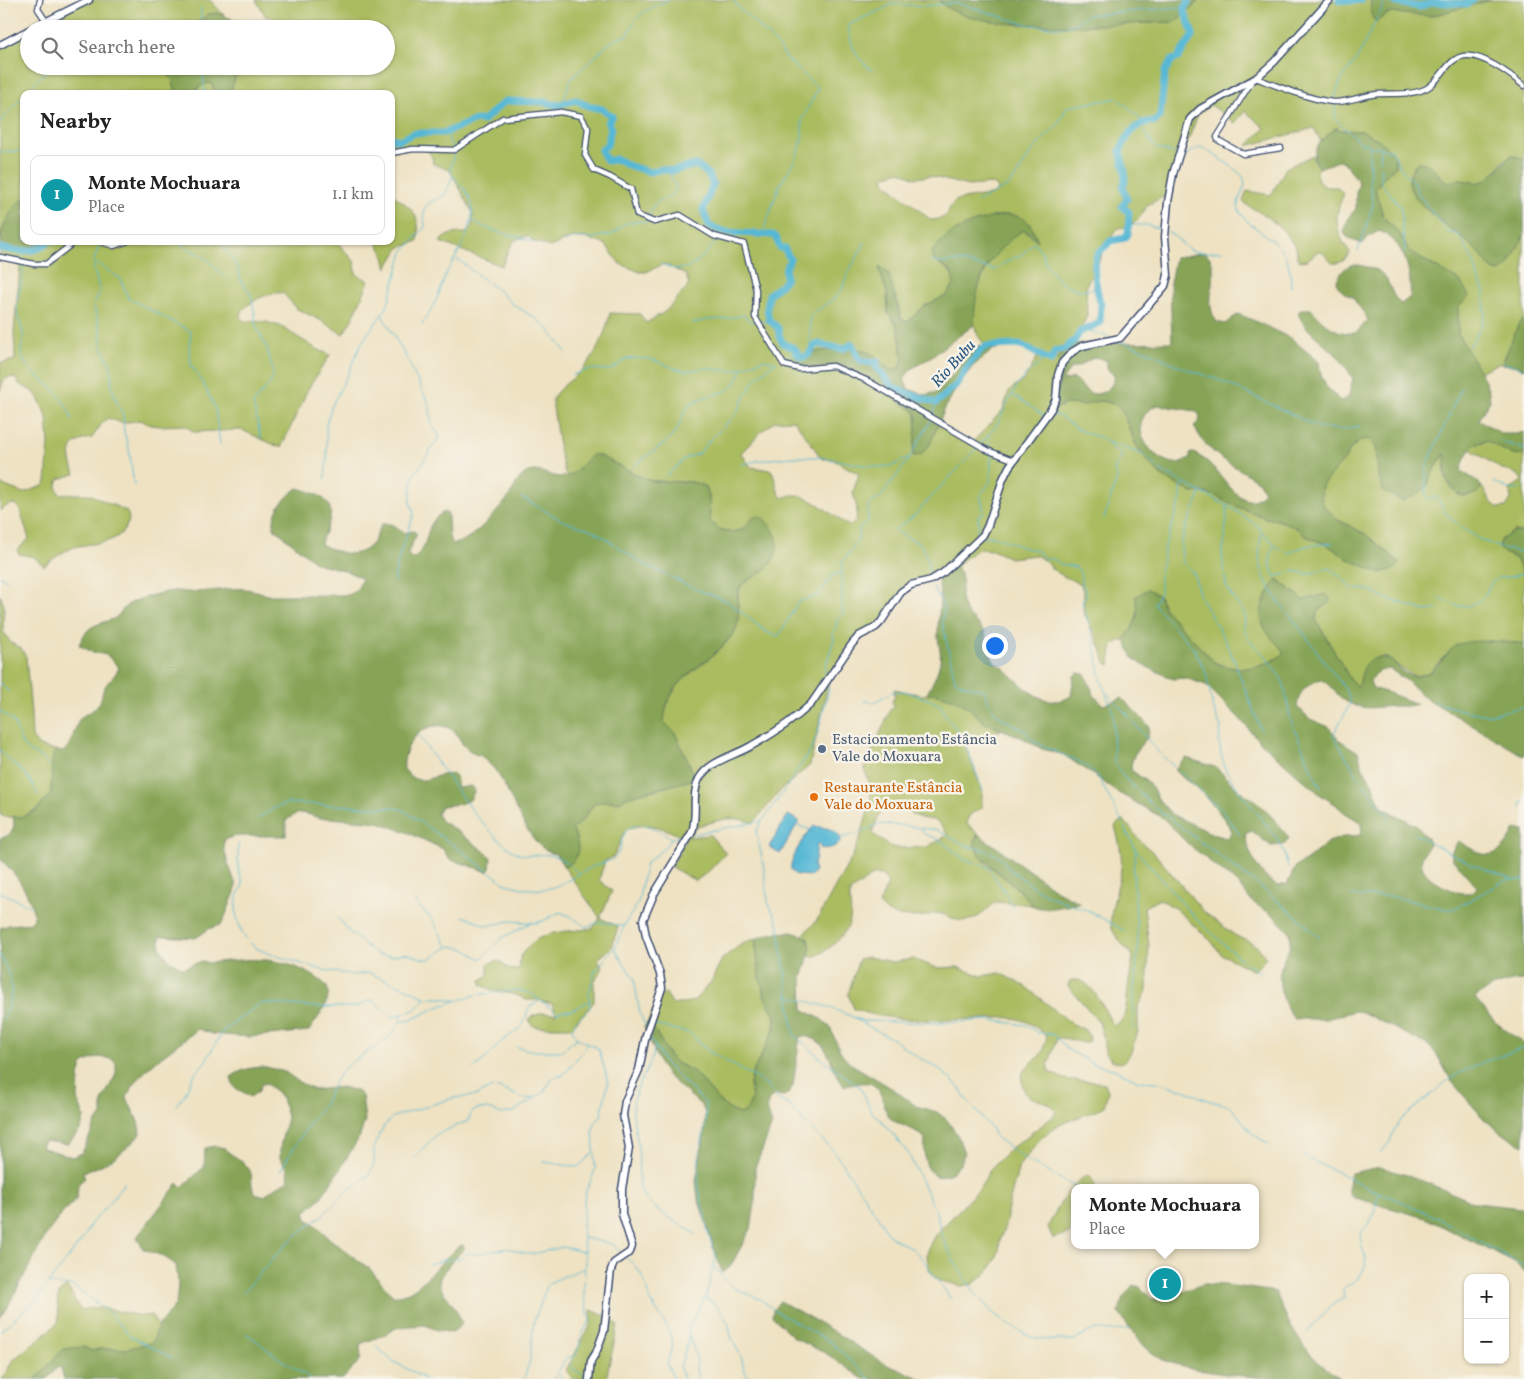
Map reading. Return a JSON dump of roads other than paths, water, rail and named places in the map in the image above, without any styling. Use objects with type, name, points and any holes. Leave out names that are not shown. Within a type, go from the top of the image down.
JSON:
[{"type":"street","points":[[40,0],[38,10],[45,20]]},
{"type":"street","points":[[48,20],[89,0]]},
{"type":"street","points":[[1281,148],[1243,154],[1218,140],[1217,137],[1254,80],[1330,1]]},
{"type":"street","points":[[0,45],[20,34]]},
{"type":"street","points":[[589,1379],[591,1361],[604,1331],[611,1270],[614,1263],[630,1252],[632,1246],[622,1214],[622,1189],[629,1148],[623,1115],[625,1101],[639,1070],[646,1035],[662,988],[660,974],[646,936],[643,920],[654,894],[692,832],[696,790],[699,779],[707,769],[751,746],[802,712],[811,704],[852,644],[859,636],[881,622],[901,592],[911,585],[932,580],[944,572],[983,535],[1003,479],[1013,460],[1056,399],[1058,375],[1062,363],[1072,352],[1082,346],[1120,338],[1165,286],[1168,275],[1165,237],[1173,174],[1190,120],[1200,109],[1254,80],[1336,102],[1376,94],[1419,91],[1432,85],[1455,60],[1468,56],[1498,67],[1524,86]]},
{"type":"street","points":[[395,152],[413,149],[454,150],[503,118],[561,112],[581,116],[588,128],[585,155],[594,170],[631,189],[637,215],[654,222],[680,215],[714,236],[744,244],[756,290],[755,317],[784,365],[800,369],[833,366],[868,382],[987,450],[1013,460]]},
{"type":"street","points":[[0,257],[28,263],[46,264],[71,245]]},
{"type":"water","points":[[788,815],[799,821],[780,854],[769,847]]},
{"type":"water","points":[[814,826],[834,831],[841,841],[837,845],[823,849],[820,848],[820,844],[817,844],[813,865],[815,872],[810,876],[795,874],[791,867],[794,855]]},
{"type":"waterway","points":[[562,104],[571,79],[608,44],[628,35],[639,16],[669,0]]},
{"type":"waterway","points":[[733,0],[776,43],[787,59],[818,88],[802,120],[802,140],[796,158],[779,186],[762,235]]},
{"type":"waterway","name":"Rio Bubu","points":[[395,139],[399,140],[415,133],[444,133],[476,120],[483,121],[505,101],[544,102],[557,105],[576,100],[588,106],[602,109],[612,116],[608,122],[611,128],[607,145],[601,150],[607,161],[617,159],[627,165],[650,172],[662,169],[672,171],[696,165],[707,173],[713,184],[703,210],[709,226],[726,232],[773,235],[776,237],[780,248],[784,248],[790,259],[785,270],[786,278],[781,285],[769,294],[767,309],[769,320],[778,328],[780,338],[784,344],[794,348],[800,357],[806,357],[818,344],[843,349],[852,344],[860,360],[870,363],[877,361],[876,367],[896,389],[936,403],[956,385],[967,367],[981,350],[987,346],[1021,345],[1051,361],[1055,351],[1064,349],[1075,340],[1080,332],[1100,323],[1101,304],[1095,275],[1096,257],[1110,241],[1125,238],[1128,234],[1129,212],[1122,206],[1127,199],[1123,188],[1125,174],[1120,151],[1137,126],[1148,122],[1155,122],[1160,116],[1165,72],[1172,60],[1178,58],[1193,35],[1184,8],[1190,0]]},
{"type":"waterway","name":"Rio Bubu","points":[[1339,0],[1361,0]]},
{"type":"waterway","points":[[1386,0],[1358,57],[1341,80],[1335,96],[1335,119],[1361,143],[1367,143],[1371,147],[1379,147],[1386,150],[1392,149],[1399,166],[1414,183],[1418,193],[1430,210],[1448,232],[1457,234],[1461,238],[1474,262],[1484,291],[1485,315],[1480,329],[1469,347]]},
{"type":"waterway","name":"Rio Bubu","points":[[1392,0],[1397,3],[1420,7],[1433,2],[1467,4],[1473,0]]},
{"type":"waterway","points":[[873,71],[855,51],[848,25],[893,4],[922,6],[957,3],[1029,25],[1063,28],[1076,23],[1088,15],[1184,7]]},
{"type":"waterway","points":[[201,8],[201,20]]},
{"type":"waterway","points":[[29,90],[42,75]]},
{"type":"waterway","points":[[203,75],[205,90]]},
{"type":"waterway","points":[[977,202],[1008,186],[1034,148],[1056,127],[1067,107],[1118,98],[1145,123]]},
{"type":"waterway","points":[[0,122],[20,100]]},
{"type":"waterway","points":[[1139,125],[1156,148],[1176,154]]},
{"type":"waterway","points":[[449,131],[449,142],[453,148]]},
{"type":"waterway","points":[[1358,251],[1373,205],[1370,184],[1369,146]]},
{"type":"waterway","points":[[1183,156],[1201,147],[1242,175],[1245,183],[1238,208],[1247,221],[1283,252],[1289,266],[1291,287]]},
{"type":"waterway","points":[[1380,148],[1381,183],[1401,208],[1405,251]]},
{"type":"waterway","points":[[0,152],[20,151]]},
{"type":"waterway","points":[[422,325],[440,292],[471,223],[472,207],[468,195],[450,171],[454,152]]},
{"type":"waterway","points":[[564,242],[576,238],[592,238],[613,234],[626,223],[641,221],[645,223],[654,205],[673,195],[676,187],[668,171]]},
{"type":"waterway","points":[[325,478],[327,459],[326,425],[332,405],[362,342],[387,307],[403,252],[425,227],[425,208],[429,203],[445,195],[453,176]]},
{"type":"waterway","points":[[472,220],[495,231],[536,243]]},
{"type":"waterway","points":[[1128,225],[1147,225],[1164,230]]},
{"type":"waterway","name":"Rio Bubu","points":[[716,229],[717,235]]},
{"type":"waterway","points":[[1168,232],[1193,251],[1222,251]]},
{"type":"waterway","points":[[661,264],[670,268],[686,268],[702,258],[718,239]]},
{"type":"waterway","points":[[810,350],[810,315],[841,292],[847,275],[865,242]]},
{"type":"waterway","points":[[930,262],[959,261],[994,270],[1021,255],[1034,242],[1043,254],[1046,265],[1061,283],[1079,290],[1098,289]]},
{"type":"waterway","name":"Rio Bubu","points":[[0,248],[26,251],[45,245]]},
{"type":"waterway","points":[[100,245],[94,259],[94,270],[100,292],[94,307],[101,332],[101,344],[110,364],[111,383],[116,401],[123,414],[124,432],[129,449],[134,485]]},
{"type":"waterway","points":[[182,245],[207,259],[225,278]]},
{"type":"waterway","points":[[224,245],[225,250],[238,267],[241,281],[251,294],[255,324],[267,348],[273,371],[269,385],[253,403],[261,438]]},
{"type":"waterway","points":[[20,259],[30,250]]},
{"type":"waterway","points":[[457,259],[504,295],[511,303],[535,318],[549,330],[566,352]]},
{"type":"waterway","points":[[96,263],[121,279],[128,298],[190,331],[191,365],[202,381],[215,408],[220,444]]},
{"type":"waterway","points":[[20,264],[23,266],[23,271],[17,309],[23,334],[21,350],[23,360],[57,394],[66,406],[72,419]]},
{"type":"waterway","points":[[382,315],[403,351],[429,403],[432,426],[440,436],[413,477],[410,501],[414,514],[398,559],[394,582]]},
{"type":"waterway","points":[[693,323],[744,315],[749,321],[754,321]]},
{"type":"waterway","points":[[758,321],[771,322]]},
{"type":"waterway","points":[[1086,330],[1109,337]]},
{"type":"waterway","points":[[1120,341],[1181,367],[1224,382],[1318,427],[1340,430],[1360,426]]},
{"type":"waterway","points":[[782,359],[796,351]]},
{"type":"waterway","points":[[572,375],[590,369],[611,370],[626,359],[635,358],[651,359],[686,371],[705,368],[733,371],[764,359],[776,362]]},
{"type":"waterway","points":[[980,444],[996,426],[1017,385],[1045,359]]},
{"type":"waterway","points":[[666,476],[686,458],[700,453],[707,443],[736,414],[759,375],[776,362]]},
{"type":"waterway","points":[[1502,363],[1514,365],[1524,370]]},
{"type":"waterway","points":[[633,467],[672,436],[678,428],[688,406],[702,398],[726,391],[735,383],[743,368]]},
{"type":"waterway","points":[[1461,388],[1426,468],[1426,496],[1430,498],[1437,497],[1446,514],[1462,528],[1481,540],[1498,547],[1524,553]]},
{"type":"waterway","points":[[1013,395],[1043,415]]},
{"type":"waterway","points":[[933,417],[936,403]]},
{"type":"waterway","points":[[1049,416],[1058,415],[1077,429],[1142,454],[1161,471],[1233,509],[1256,525],[1277,547],[1288,553],[1305,546],[1333,543]]},
{"type":"waterway","points":[[822,683],[837,620],[844,613],[842,610],[842,563],[859,538],[859,529],[868,521],[868,505],[881,497],[908,460],[931,420]]},
{"type":"waterway","points":[[988,436],[991,451]]},
{"type":"waterway","points":[[1499,441],[1524,449]]},
{"type":"waterway","points":[[1104,518],[1116,482],[1117,477],[1114,471],[1123,453],[1113,449],[1108,443]]},
{"type":"waterway","points":[[930,577],[927,559],[921,544],[895,531],[895,529],[914,516],[977,448]]},
{"type":"waterway","points":[[981,535],[977,532],[979,525],[978,516],[983,513],[980,495],[991,479],[991,455]]},
{"type":"waterway","points":[[742,464],[778,458],[805,457],[882,467],[895,465],[908,458]]},
{"type":"waterway","points":[[1182,482],[1181,498],[1165,546],[1160,573],[1160,593],[1154,604],[1195,650],[1206,673],[1213,708],[1221,727],[1219,741],[1226,771],[1278,840],[1288,867]]},
{"type":"waterway","points":[[1494,482],[1513,490],[1524,487]]},
{"type":"waterway","points":[[1201,492],[1184,532],[1181,547],[1182,561],[1194,574],[1200,597],[1228,645],[1261,730]]},
{"type":"waterway","points":[[521,497],[563,521],[592,530],[640,562],[693,588],[727,601],[768,633],[778,636],[798,602],[818,595],[833,575],[842,573]]},
{"type":"waterway","points":[[1227,506],[1222,554],[1226,585],[1245,614],[1244,628],[1247,637],[1264,655],[1281,678],[1290,718],[1321,788]]},
{"type":"waterway","points":[[1262,532],[1259,547],[1260,561],[1267,584],[1342,684],[1350,700],[1350,704],[1333,735],[1360,780],[1391,819]]},
{"type":"waterway","points":[[984,537],[1000,538],[1037,551],[1044,558],[1076,567],[1080,572],[1081,581],[1086,592],[1086,596],[1082,601],[1095,644],[1101,680],[1113,712],[1114,760],[1121,774],[1153,806],[1258,885],[1320,938]]},
{"type":"waterway","points":[[1274,546],[1270,562],[1275,577],[1295,571],[1307,574],[1330,568],[1352,589],[1370,590],[1384,598],[1426,611],[1438,609]]},
{"type":"waterway","points":[[1437,597],[1457,606],[1468,606],[1483,598],[1491,583],[1498,578],[1524,573]]},
{"type":"waterway","name":"Rio Bubu","points":[[0,576],[7,580]]},
{"type":"waterway","points":[[931,583],[945,609],[942,621],[955,680],[964,685],[984,690],[991,708],[1002,718],[1025,731],[1035,742],[1078,761],[1089,768],[1099,778],[1136,850],[1196,919],[1237,956],[1261,973]]},
{"type":"waterway","points":[[0,683],[9,692]]},
{"type":"waterway","points":[[827,686],[829,689],[812,748],[756,832],[763,862],[768,902],[778,923],[794,1035],[822,1059],[859,1086],[871,1112],[882,1121],[908,1153],[937,1214],[941,1234],[953,1260],[976,1294],[992,1312],[1007,1324],[1031,1337],[1050,1340],[1074,1340],[1095,1329],[1111,1331],[1129,1329]]},
{"type":"waterway","points":[[864,701],[874,702],[892,692],[904,691],[933,701],[941,706],[947,718],[957,730],[961,743],[968,751],[983,791]]},
{"type":"waterway","points":[[1108,694],[1158,752],[1224,812],[1240,835]]},
{"type":"waterway","points":[[1435,702],[1487,715],[1524,707]]},
{"type":"waterway","points":[[0,711],[13,721],[23,746],[42,758],[49,766]]},
{"type":"waterway","points":[[416,733],[471,809],[496,837],[516,853],[527,855],[543,854],[558,857],[579,874]]},
{"type":"waterway","points":[[0,750],[21,770],[31,782],[38,795]]},
{"type":"waterway","points":[[1520,808],[1524,800]]},
{"type":"waterway","points":[[258,819],[272,809],[288,803],[395,808],[403,810],[506,884],[533,889],[552,888],[592,867],[611,860],[618,854],[624,835],[635,826],[641,825],[654,828],[671,838]]},
{"type":"waterway","points":[[694,834],[761,821]]},
{"type":"waterway","points":[[840,838],[857,834],[878,824],[937,830],[969,847],[985,850],[1000,857],[1009,869],[1035,888],[1047,895],[1091,912],[1125,931]]},
{"type":"waterway","points":[[796,825],[811,830]]},
{"type":"waterway","points":[[921,829],[924,834],[938,839],[964,859],[988,867],[1005,892],[1012,907]]},
{"type":"waterway","points":[[1415,834],[1471,864],[1512,879]]},
{"type":"waterway","points":[[586,1376],[574,1370],[570,1364],[577,1353],[583,1332],[590,1321],[584,1297],[585,1262],[582,1228],[585,1193],[595,1169],[593,1131],[595,1123],[601,1116],[608,1082],[599,1049],[577,1038],[572,1030],[576,1021],[590,1008],[589,993],[595,971],[615,947],[626,922],[638,903],[646,863],[662,850],[672,838],[688,835]]},
{"type":"waterway","points":[[238,844],[238,868],[243,885],[237,896],[236,914],[242,933],[256,948],[323,970],[355,975],[369,973],[426,998],[445,998],[458,1001]]},
{"type":"waterway","points":[[1133,1029],[1133,1001],[1138,947],[1133,870],[1136,850]]},
{"type":"waterway","points":[[1351,896],[1390,896],[1453,909],[1506,880],[1524,880]]},
{"type":"waterway","points":[[0,892],[30,906]]},
{"type":"waterway","points":[[415,900],[420,908],[432,919],[447,946]]},
{"type":"waterway","points":[[463,916],[487,926],[510,921],[535,923],[560,912],[572,917],[586,927],[600,922],[623,926]]},
{"type":"waterway","points":[[338,918],[349,932],[378,955],[392,956],[405,953],[424,959],[429,959],[450,946],[465,949],[481,959],[502,938],[532,922]]},
{"type":"waterway","points":[[615,948],[634,978],[640,1014],[646,1027]]},
{"type":"waterway","points":[[0,955],[8,972],[11,988],[10,1003],[3,1020]]},
{"type":"waterway","points":[[459,1000],[476,995],[516,990],[530,993],[558,1013],[576,1008],[590,1000]]},
{"type":"waterway","points":[[789,996],[828,1007],[863,1021],[941,1023],[989,1020],[1026,1025],[1039,1033],[1052,1034],[1067,1049],[1094,1064],[1116,1070],[1139,1081],[1156,1082],[1182,1089],[1207,1100],[1230,1106],[1253,1134],[1270,1145]]},
{"type":"waterway","points":[[176,1105],[184,1096],[193,1076],[205,1062],[223,1031],[261,1003],[314,1007],[356,1007],[371,1000],[393,1017],[414,1010],[426,999]]},
{"type":"waterway","points":[[401,1021],[409,1021],[435,1008],[455,1001]]},
{"type":"waterway","points":[[473,1069],[502,1041],[523,1025],[529,1007],[538,1002]]},
{"type":"waterway","points":[[280,1171],[309,1124],[323,1106],[344,1069],[386,1040],[393,1033],[402,1015]]},
{"type":"waterway","points":[[855,1019],[896,1041],[914,1055],[938,1068],[960,1088],[966,1099],[992,1129],[998,1139],[1027,1160],[1071,1185]]},
{"type":"waterway","points":[[653,1025],[690,1033],[708,1051],[758,1079],[779,1100],[790,1106],[834,1151],[891,1237],[913,1249],[921,1257],[951,1299]]},
{"type":"waterway","points":[[649,1035],[664,1062],[706,1104],[705,1126],[699,1155],[698,1184],[708,1233],[716,1257],[706,1296],[689,1327],[688,1340],[680,1367],[683,1379]]},
{"type":"waterway","points":[[517,1047],[534,1051],[561,1051],[577,1038]]},
{"type":"waterway","points":[[414,1158],[437,1134],[468,1121],[472,1112],[477,1109],[487,1109],[502,1114],[513,1112],[543,1093],[553,1078],[563,1075],[585,1049],[586,1044]]},
{"type":"waterway","points":[[655,1047],[651,1061],[639,1084],[634,1103],[633,1115],[639,1151],[640,1189],[648,1202],[696,1234]]},
{"type":"waterway","points":[[1380,1153],[1390,1142],[1394,1130],[1402,1119],[1446,1082],[1459,1073],[1486,1061],[1524,1048]]},
{"type":"waterway","points":[[243,1293],[296,1235],[322,1216],[347,1191],[369,1175],[374,1164],[374,1146],[384,1126],[393,1117],[453,1098],[475,1096],[492,1087],[525,1099],[534,1097]]},
{"type":"waterway","points":[[544,1162],[578,1167],[592,1154]]},
{"type":"waterway","points":[[1303,1156],[1364,1186],[1428,1213],[1524,1266]]},
{"type":"waterway","points":[[0,1331],[34,1302],[85,1236],[91,1223],[109,1204],[124,1183]]},
{"type":"waterway","points":[[1306,1333],[1333,1304],[1343,1299],[1342,1291],[1360,1276],[1366,1260],[1361,1244],[1362,1232],[1372,1219],[1379,1192]]},
{"type":"waterway","points":[[584,1238],[612,1244],[623,1254]]},
{"type":"waterway","points":[[429,1264],[444,1260],[460,1259],[468,1253],[477,1254],[508,1248],[532,1254],[563,1247],[583,1252]]},
{"type":"waterway","points":[[627,1258],[643,1277],[650,1300],[669,1330],[673,1345],[667,1364],[674,1379]]},
{"type":"waterway","points":[[715,1267],[722,1277],[734,1288],[762,1300],[774,1310],[832,1343],[870,1379]]},
{"type":"waterway","points":[[524,1379],[530,1360],[534,1321],[547,1286],[584,1268]]},
{"type":"waterway","points":[[49,1284],[72,1286],[82,1292],[109,1313],[130,1336],[172,1358]]},
{"type":"waterway","points":[[706,1298],[716,1305],[728,1322],[732,1340],[741,1356],[749,1379]]},
{"type":"waterway","points":[[246,1333],[280,1359],[312,1379]]},
{"type":"waterway","points":[[689,1334],[697,1361],[698,1379]]},
{"type":"waterway","points":[[376,1346],[391,1360],[425,1379]]},
{"type":"waterway","points":[[554,1379],[566,1358],[573,1356]]},
{"type":"waterway","points":[[557,1372],[563,1379]]},
{"type":"place","name":"Estacionamento Estância Vale do Moxuara","points":[[822,749]]},
{"type":"place","name":"Restaurante Estância Vale do Moxuara","points":[[814,797]]},
{"type":"place","name":"Monte Mochuara","points":[[1165,1284]]}]
